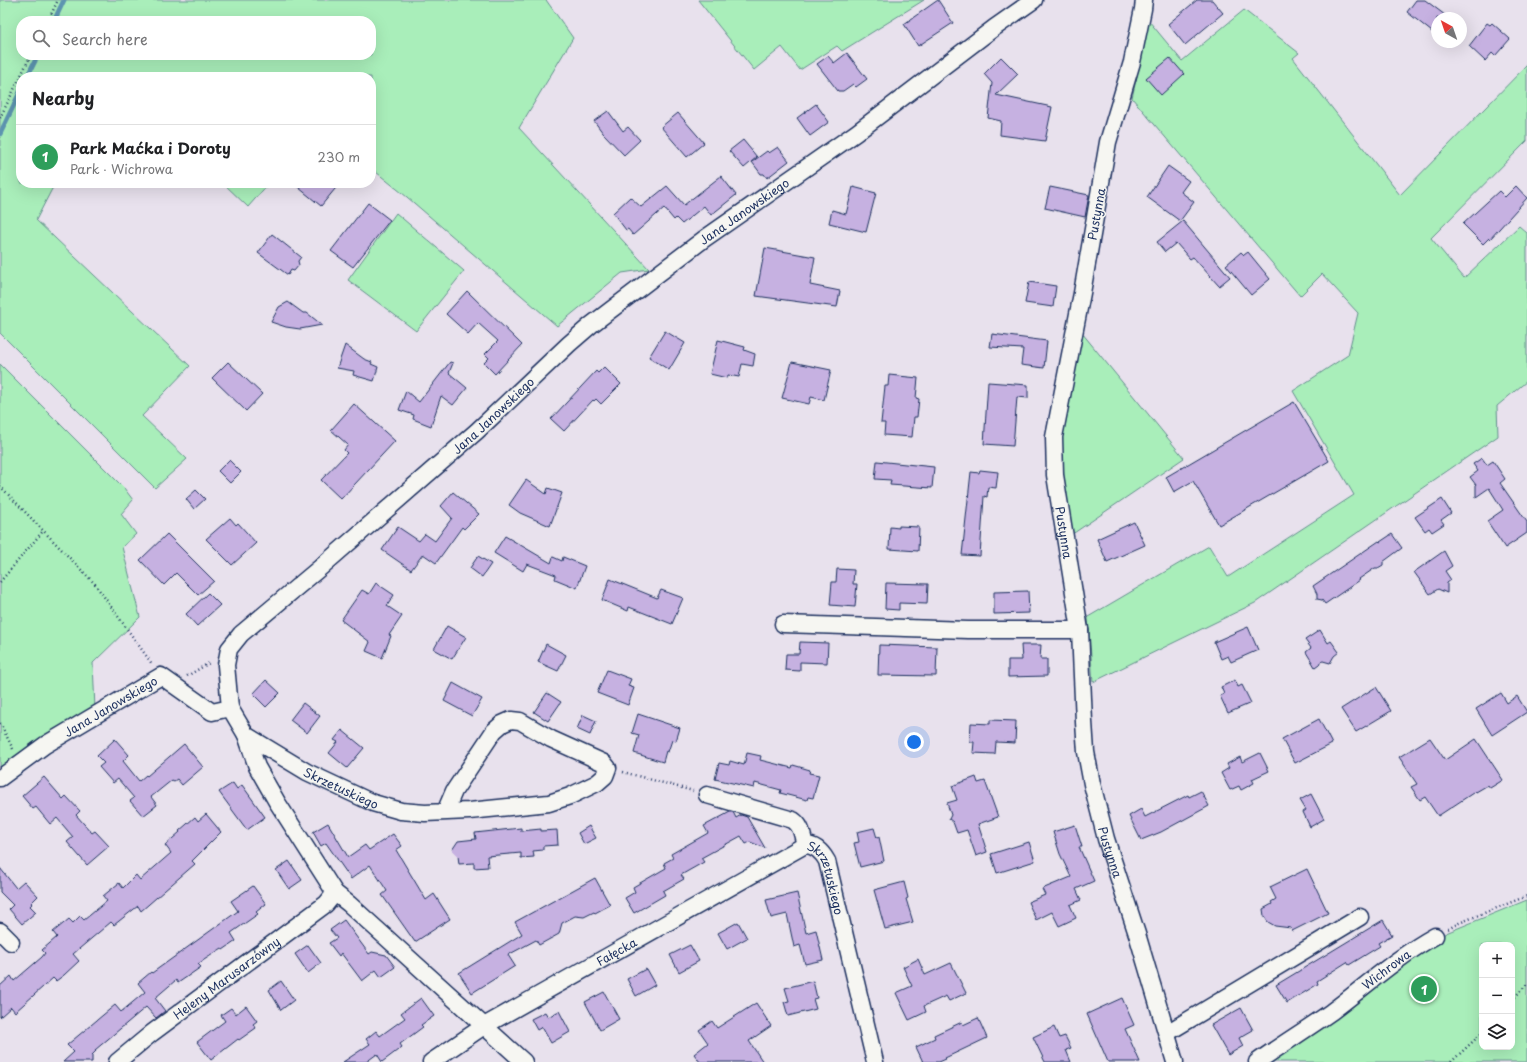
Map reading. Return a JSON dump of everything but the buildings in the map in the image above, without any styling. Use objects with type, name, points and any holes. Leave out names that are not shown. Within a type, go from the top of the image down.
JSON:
[{"type":"street","name":"Jana Janowskiego","points":[[229,649],[241,634],[327,562],[477,431],[591,325],[704,238],[856,133],[994,28],[1034,0]]},
{"type":"street","name":"Pustynna","points":[[1144,0],[1132,62],[1108,142],[1082,293],[1054,437],[1055,475],[1080,630],[1086,752],[1092,784],[1106,839],[1137,934],[1175,1062]]},
{"type":"street","points":[[784,624],[968,630],[1080,630]]},
{"type":"street","points":[[229,649],[226,665],[230,708],[246,735],[256,767],[335,893],[524,1062]]},
{"type":"street","name":"Jana Janowskiego","points":[[0,778],[45,745],[167,680],[212,712],[230,708]]},
{"type":"street","points":[[445,812],[458,785],[494,731],[502,724],[511,720],[520,721],[551,739],[604,763],[608,768]]},
{"type":"street","name":"Skrzetuskiego","points":[[246,735],[307,772],[373,803],[401,811],[425,813],[469,811],[549,803],[570,796],[597,783],[605,776],[608,768]]},
{"type":"street","name":"Skrzetuskiego","points":[[707,795],[793,820],[798,823],[801,828],[805,845],[817,848],[827,861],[875,1062]]},
{"type":"street","name":"Fałęcka","points":[[431,1062],[484,1026],[805,845]]},
{"type":"street","name":"Heleny Marusarzówny","points":[[117,1062],[152,1033],[326,904],[335,893]]},
{"type":"street","points":[[1167,1033],[1360,917]]},
{"type":"street","name":"Wichrowa","points":[[1257,1062],[1330,1012],[1413,948],[1435,936]]},
{"type":"path","points":[[50,16],[58,0]]},
{"type":"path","points":[[23,72],[29,60]]},
{"type":"path","points":[[0,118],[16,85]]},
{"type":"path","points":[[0,486],[95,584],[167,680],[201,668],[229,649]]},
{"type":"path","points":[[0,582],[43,531]]},
{"type":"path","points":[[0,723],[20,763]]},
{"type":"path","points":[[608,768],[707,795]]},
{"type":"path","points":[[1435,936],[1459,923],[1527,896]]},
{"type":"path","points":[[1515,997],[1527,984]]},
{"type":"path","points":[[1451,1062],[1479,1036]]},
{"type":"green space","points":[[0,0],[546,0],[573,38],[519,128],[649,269],[622,273],[557,326],[376,172],[376,72],[16,72],[16,188],[53,188],[36,220],[190,366],[142,416],[187,459],[155,488],[0,333]]},
{"type":"green space","points":[[698,0],[924,0],[842,51],[837,46],[800,70],[782,47],[754,70]]},
{"type":"green space","points":[[1244,10],[1299,53],[1293,58],[1400,195],[1527,65],[1527,141],[1431,238],[1464,278],[1519,226],[1527,233],[1527,381],[1497,406],[1498,436],[1255,603],[1093,682],[1088,617],[1209,546],[1228,577],[1354,495],[1293,391],[1348,355],[1358,313],[1322,274],[1300,296],[1132,98],[1149,21],[1182,61]]},
{"type":"green space","points":[[228,188],[265,188],[248,207]]},
{"type":"green space","points":[[396,213],[464,271],[416,331],[348,280]]},
{"type":"green space","points":[[1082,333],[1184,458],[1071,535],[1064,486],[1062,431]]},
{"type":"green space","points":[[0,364],[124,488],[133,500],[121,514],[136,534],[122,547],[140,617],[93,663],[95,709],[15,756],[0,767]]},
{"type":"green space","points":[[1527,900],[1527,1062],[1266,1062],[1396,964],[1446,933]]},
{"type":"waterway","points":[[56,16],[64,0]]},
{"type":"waterway","points":[[30,72],[36,60]]},
{"type":"waterway","points":[[0,134],[16,100]]},
{"type":"place","name":"Park Maćka i Doroty","points":[[1424,989]]}]
